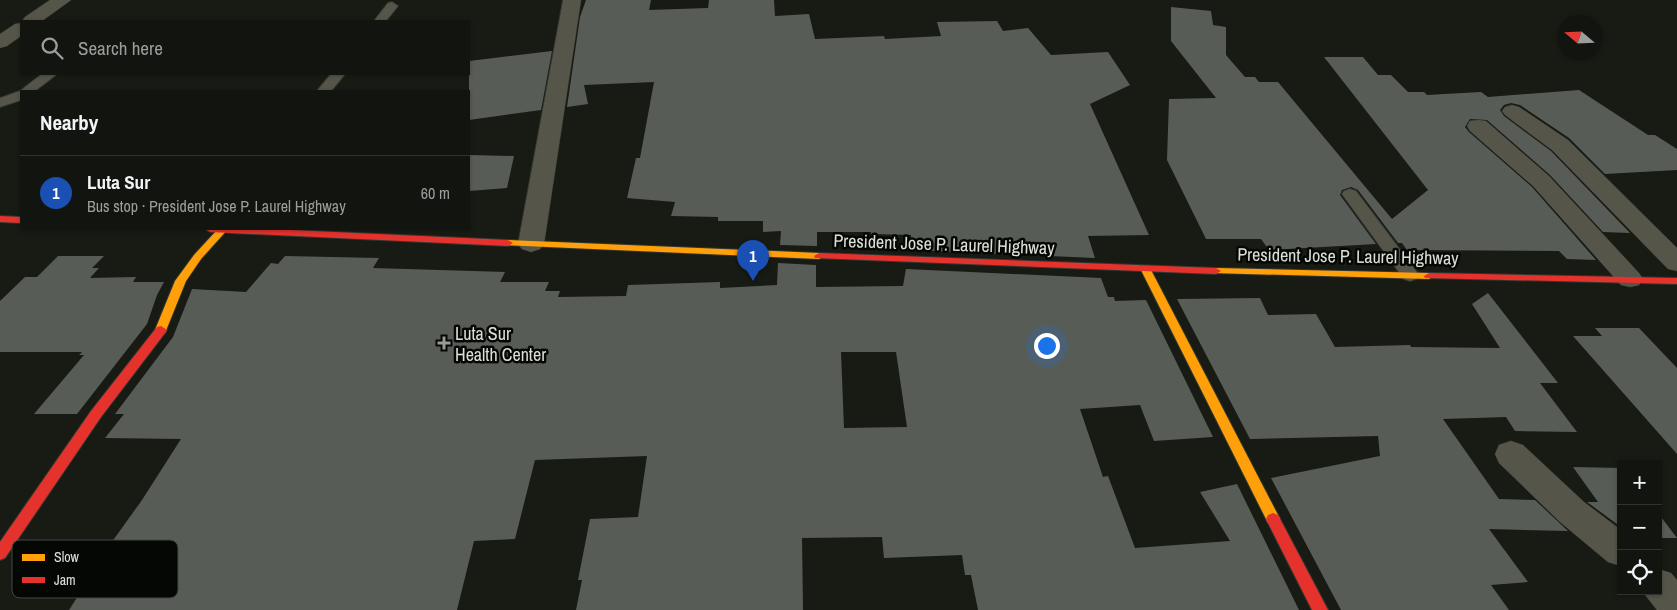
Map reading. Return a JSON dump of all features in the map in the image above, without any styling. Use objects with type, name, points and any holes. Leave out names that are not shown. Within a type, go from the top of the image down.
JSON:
[{"type":"main road","points":[[0,219],[20,220]]},
{"type":"main road","points":[[0,554],[96,414],[160,329],[168,315],[172,298],[190,266],[222,230]]},
{"type":"main road","name":"President Jose P. Laurel Highway","points":[[244,230],[1146,270],[1677,281]]},
{"type":"main road","points":[[1146,270],[1320,610]]},
{"type":"street","points":[[32,20],[62,0]]},
{"type":"street","points":[[531,244],[572,0]]},
{"type":"street","points":[[0,42],[20,29]]},
{"type":"street","points":[[1512,111],[1560,145],[1677,263]]},
{"type":"street","points":[[1478,126],[1541,181],[1630,279]]},
{"type":"street","points":[[1511,454],[1572,512],[1620,550]]},
{"type":"street","points":[[1662,589],[1677,606]]},
{"type":"lane","points":[[381,20],[392,6]]},
{"type":"lane","points":[[28,90],[49,75]]},
{"type":"lane","points":[[325,90],[337,75]]},
{"type":"lane","points":[[0,103],[20,95]]},
{"type":"lane","points":[[1350,194],[1410,275]]},
{"type":"building","points":[[586,0],[651,0],[649,10],[708,8],[709,0],[774,0],[775,16],[809,14],[815,39],[884,36],[885,39],[941,36],[937,22],[997,21],[1003,31],[1028,28],[1051,55],[1108,52],[1130,85],[1090,104],[1149,235],[1088,236],[1095,258],[909,250],[911,235],[871,234],[871,232],[817,232],[817,246],[780,245],[781,231],[763,232],[763,221],[718,221],[718,217],[671,216],[675,202],[627,198],[636,158],[640,158],[654,82],[584,85],[588,104],[567,107],[580,17]]},
{"type":"building","points":[[1171,7],[1211,11],[1213,25],[1226,27],[1226,55],[1245,77],[1255,77],[1259,82],[1278,82],[1392,219],[1428,190],[1324,57],[1363,57],[1378,75],[1391,75],[1408,92],[1424,92],[1427,95],[1481,92],[1488,97],[1579,90],[1648,135],[1655,135],[1677,149],[1677,170],[1605,174],[1569,138],[1520,105],[1511,103],[1504,105],[1500,110],[1504,116],[1551,151],[1630,233],[1603,232],[1550,175],[1487,120],[1470,119],[1465,127],[1532,187],[1596,260],[1567,259],[1559,251],[1407,250],[1402,243],[1398,243],[1358,190],[1351,187],[1342,190],[1340,195],[1376,244],[1269,250],[1261,239],[1206,239],[1167,160],[1169,99],[1216,98],[1171,41]]},
{"type":"building","points":[[552,51],[541,110],[470,120],[470,61]]},
{"type":"building","points":[[470,155],[514,156],[507,188],[470,191]]},
{"type":"building","points":[[58,256],[104,256],[92,268],[99,268],[90,278],[136,277],[133,282],[164,282],[157,295],[147,324],[77,414],[34,414],[84,355],[79,355],[82,352],[0,352],[0,301],[25,277],[37,277]]},
{"type":"building","points":[[285,256],[379,258],[373,268],[505,272],[500,282],[549,282],[545,291],[560,291],[558,297],[626,296],[628,285],[720,282],[720,288],[777,285],[778,263],[816,265],[816,287],[903,286],[906,269],[1101,278],[1108,297],[1114,297],[1115,301],[1146,300],[1213,437],[1154,441],[1140,405],[1080,409],[1103,477],[1108,476],[1135,548],[1230,541],[1200,492],[1237,484],[1299,610],[978,610],[971,575],[965,575],[962,555],[884,558],[882,537],[802,538],[803,610],[576,610],[582,580],[578,580],[590,519],[638,517],[647,456],[535,460],[515,539],[474,541],[457,610],[69,610],[77,598],[178,598],[178,540],[113,540],[142,500],[181,439],[105,438],[124,414],[115,414],[173,337],[192,289],[246,292],[271,263],[278,264]],"holes":[[[841,352],[896,352],[907,427],[844,428]]]},
{"type":"building","points":[[1488,293],[1558,383],[1540,383],[1577,432],[1515,431],[1506,417],[1443,419],[1499,499],[1535,500],[1568,531],[1489,529],[1528,582],[1491,585],[1509,610],[1341,610],[1271,478],[1380,456],[1378,436],[1250,439],[1177,299],[1260,298],[1268,315],[1316,314],[1335,347],[1410,345],[1411,347],[1500,348],[1472,304]]},
{"type":"building","points":[[1595,328],[1639,328],[1677,368],[1677,454],[1573,336],[1602,336]]},
{"type":"building","points":[[1573,467],[1617,468],[1617,524],[1587,502],[1598,502]]},
{"type":"building","points":[[1662,518],[1677,538],[1662,538]]},
{"type":"traffic: slow","points":[[161,330],[176,289],[186,272],[222,230]]},
{"type":"traffic: slow","points":[[508,243],[819,256]]},
{"type":"traffic: slow","points":[[1146,270],[1273,519]]},
{"type":"traffic: slow","points":[[1216,271],[1429,276]]},
{"type":"traffic: jam","points":[[0,219],[20,220]]},
{"type":"traffic: jam","points":[[231,230],[508,243]]},
{"type":"traffic: jam","points":[[819,256],[1216,271]]},
{"type":"traffic: jam","points":[[1429,276],[1677,281]]},
{"type":"traffic: jam","points":[[0,554],[96,414],[161,330]]},
{"type":"traffic: jam","points":[[1273,519],[1320,610]]},
{"type":"place","name":"Luta Sur","points":[[753,281]]},
{"type":"place","name":"Luta Sur Health Center","points":[[444,343]]}]
